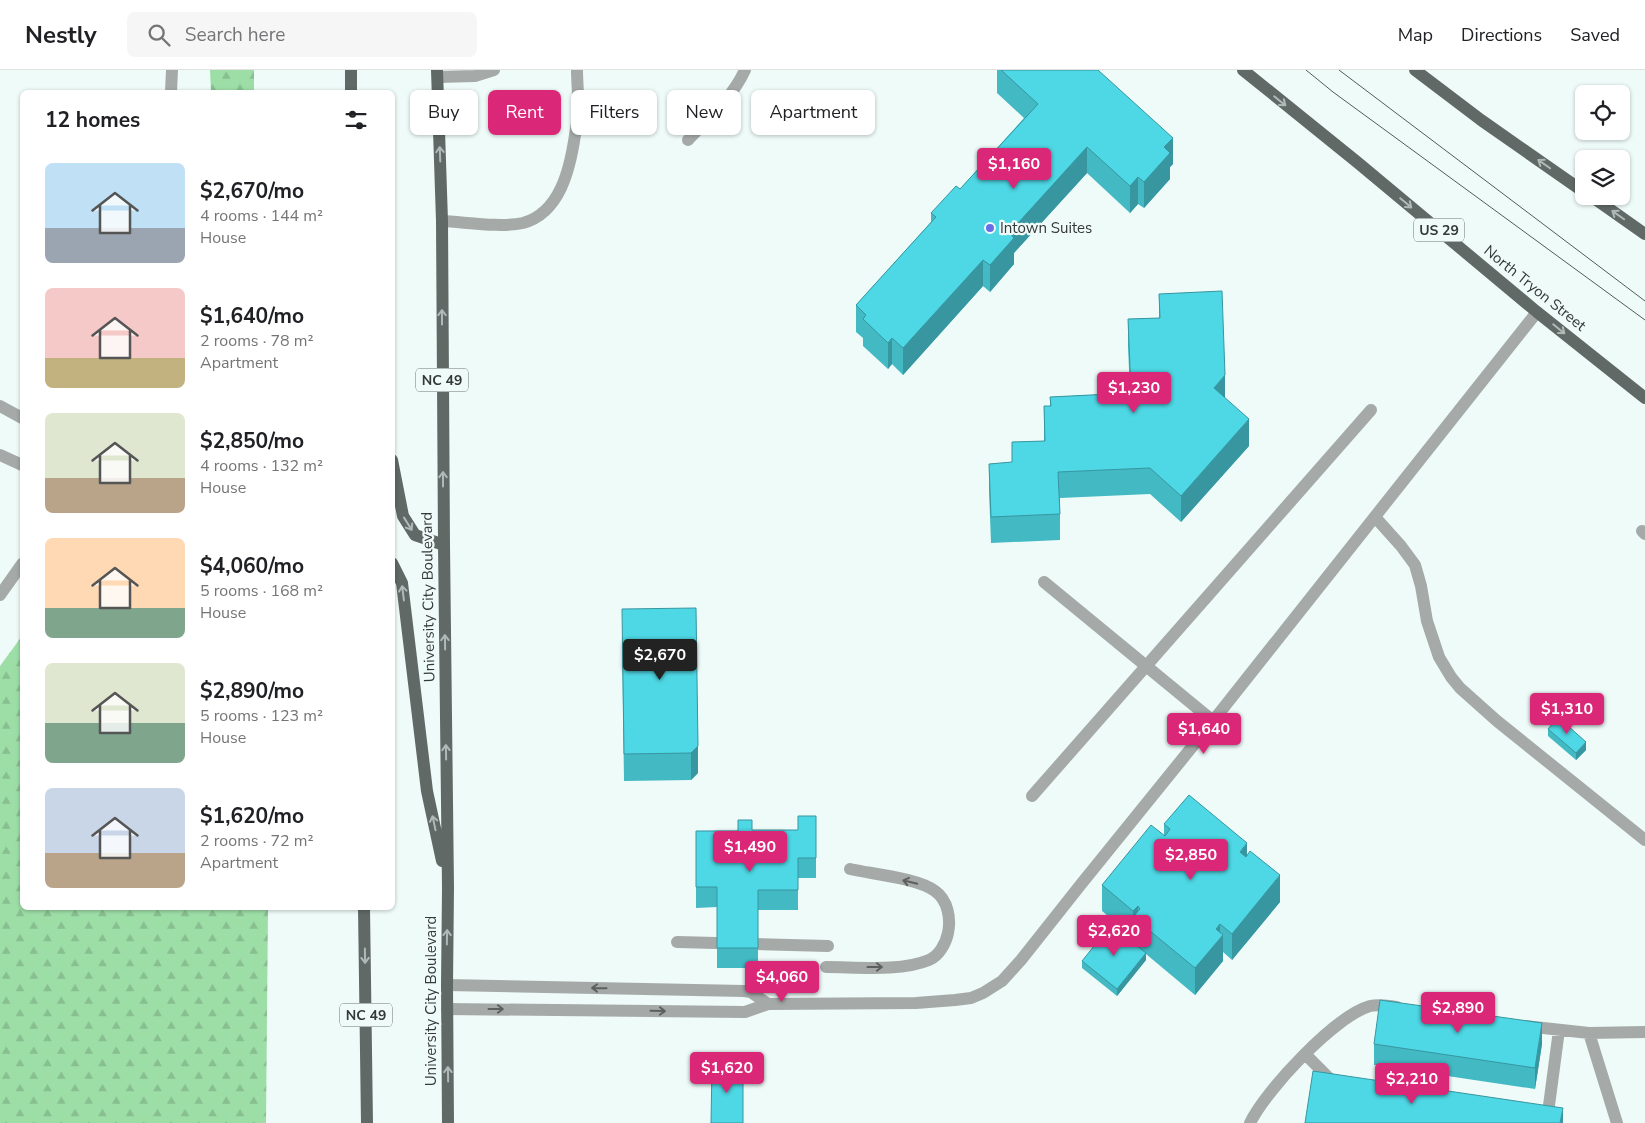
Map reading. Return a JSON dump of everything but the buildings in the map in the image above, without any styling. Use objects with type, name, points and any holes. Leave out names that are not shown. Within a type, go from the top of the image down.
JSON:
[{"type":"main road","points":[[351,70],[351,90]]},
{"type":"main road","name":"North Tryon Street","points":[[1242,70],[1645,398]]},
{"type":"main road","points":[[1415,70],[1481,120],[1575,186]]},
{"type":"main road","name":"University City Boulevard","points":[[438,74],[442,221],[448,888],[448,1123]]},
{"type":"main road","points":[[1603,205],[1645,234]]},
{"type":"main road","points":[[395,475],[403,516],[415,535],[444,545]]},
{"type":"main road","points":[[395,569],[402,583],[427,791],[448,888]]},
{"type":"main road","name":"NC 49","points":[[364,910],[367,1123]]},
{"type":"street","points":[[171,90],[172,70]]},
{"type":"street","points":[[438,74],[475,76],[494,70]]},
{"type":"street","points":[[442,221],[508,225],[522,223],[538,217],[549,206],[562,187],[568,172],[573,149],[578,114],[577,70]]},
{"type":"street","points":[[688,140],[722,105],[739,82],[745,70]]},
{"type":"street","points":[[447,1009],[744,1012],[768,1004],[935,1001],[970,998],[992,987],[1011,972],[1021,960],[1537,312]]},
{"type":"street","points":[[0,406],[20,417]]},
{"type":"street","points":[[1032,796],[1370,410]]},
{"type":"street","points":[[0,455],[20,464]]},
{"type":"street","points":[[1375,517],[1415,565],[1422,586],[1427,621],[1439,657],[1450,677],[1496,721],[1645,840]]},
{"type":"street","points":[[0,595],[20,567]]},
{"type":"street","points":[[1044,582],[1213,721]]},
{"type":"street","points":[[826,967],[889,967],[923,962],[932,959],[938,954],[944,946],[948,933],[948,910],[936,891],[925,885],[850,869]]},
{"type":"street","points":[[677,942],[828,946]]},
{"type":"street","points":[[447,985],[744,991],[751,992],[768,1004]]},
{"type":"street","points":[[1250,1123],[1276,1085],[1305,1054],[1339,1025],[1370,1006],[1382,1005],[1411,1009]]},
{"type":"street","points":[[1516,1024],[1589,1033],[1645,1032]]},
{"type":"street","points":[[1529,1110],[1548,1113],[1559,1030]]},
{"type":"street","points":[[1589,1033],[1617,1123]]},
{"type":"street","points":[[1305,1054],[1329,1078],[1349,1085]]},
{"type":"green space","points":[[210,70],[254,70],[254,90],[211,90]]},
{"type":"green space","points":[[20,639],[20,910],[268,910],[266,1123],[0,1123],[0,666]]},
{"type":"tram line","points":[[1306,70],[1333,92],[1645,320]]},
{"type":"tram line","points":[[1339,70],[1645,301]]},
{"type":"place","name":"Intown Suites","points":[[990,228]]}]
